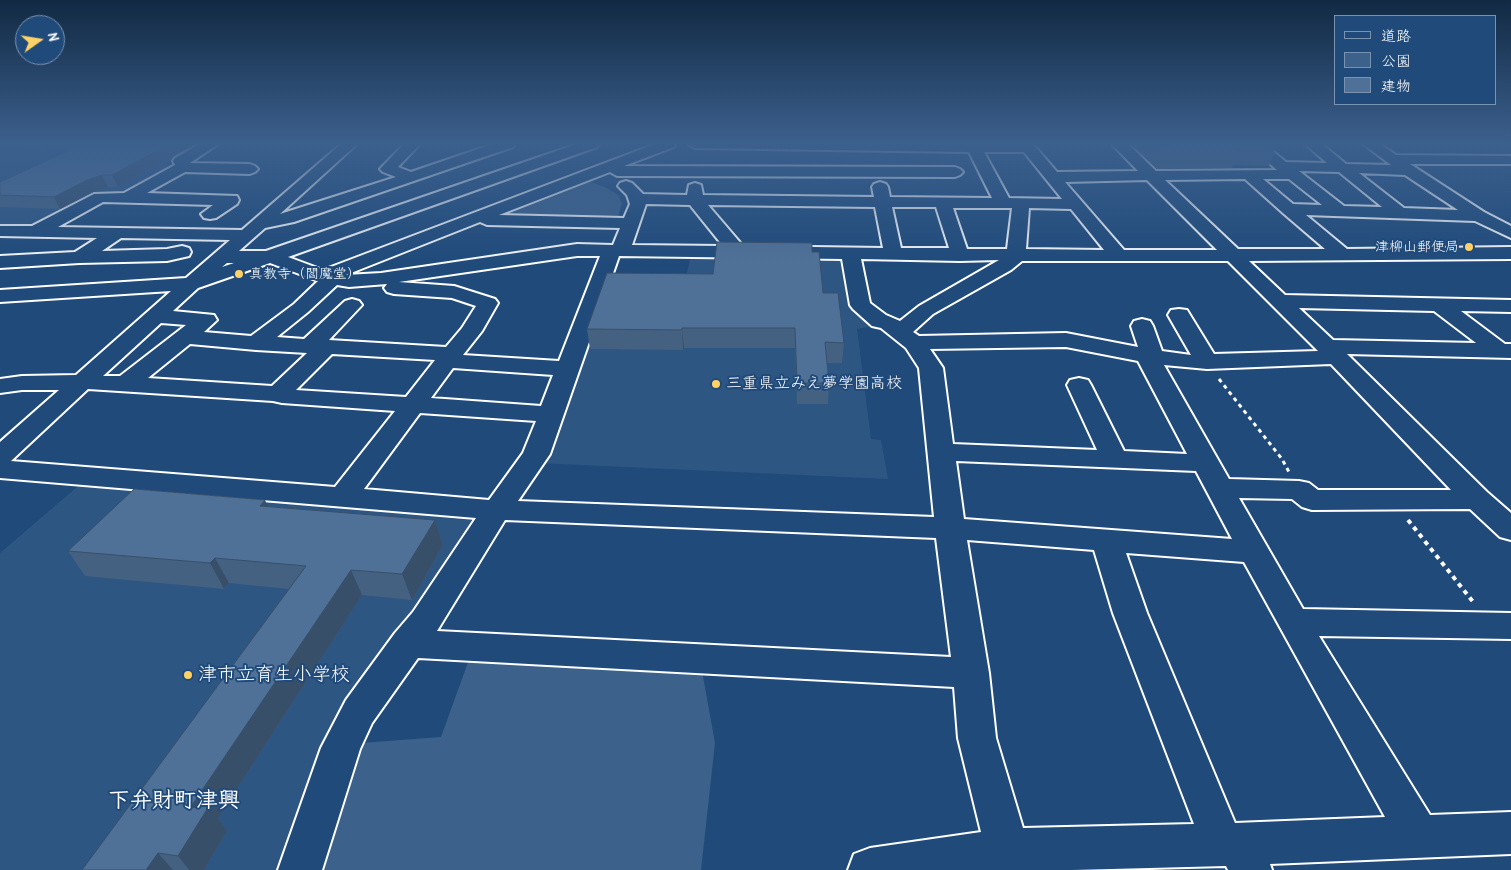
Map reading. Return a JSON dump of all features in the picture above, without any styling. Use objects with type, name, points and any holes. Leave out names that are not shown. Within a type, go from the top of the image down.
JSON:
[{"type":"street","points":[[78,233],[153,185]]},
{"type":"street","points":[[78,257],[202,185]]},
{"type":"street","points":[[0,456],[305,185]]},
{"type":"street","points":[[0,231],[198,234],[255,229],[389,185]]},
{"type":"street","points":[[0,296],[191,284],[476,185]]},
{"type":"street","points":[[256,343],[301,308],[329,278],[565,185]]},
{"type":"street","points":[[300,870],[341,748],[359,712],[446,590],[497,510],[536,454],[567,369],[616,250],[636,211],[637,199],[631,189],[623,185]]},
{"type":"street","points":[[695,185],[695,200],[738,252]]},
{"type":"street","points":[[880,185],[893,254]]},
{"type":"street","points":[[962,185],[971,203]]},
{"type":"street","points":[[999,185],[1012,204],[1016,256]]},
{"type":"street","points":[[1059,185],[1119,256]]},
{"type":"street","points":[[1160,185],[1332,352],[1478,500],[1511,530]]},
{"type":"street","points":[[1260,185],[1342,254]]},
{"type":"street","points":[[1305,185],[1340,211]]},
{"type":"street","points":[[1363,185],[1400,213]]},
{"type":"street","points":[[1430,185],[1478,216],[1511,233]]},
{"type":"street","points":[[36,232],[100,197],[231,200],[210,214]]},
{"type":"street","points":[[637,199],[1075,204]]},
{"type":"street","points":[[943,203],[960,255]]},
{"type":"street","points":[[1289,209],[1478,216]]},
{"type":"street","points":[[70,213],[103,214]]},
{"type":"street","points":[[480,217],[487,220],[631,223]]},
{"type":"street","points":[[151,286],[198,234]]},
{"type":"street","points":[[222,257],[271,257],[329,278],[349,281],[372,280],[560,252],[616,250],[1016,256],[1511,253]]},
{"type":"street","points":[[0,262],[78,257],[167,255],[182,252]]},
{"type":"street","points":[[851,254],[860,305],[880,321],[887,322],[907,337],[931,368],[950,528],[971,672],[977,738],[1011,860]]},
{"type":"street","points":[[907,337],[926,310],[1004,266],[1016,256]]},
{"type":"street","points":[[343,497],[471,331],[488,303],[454,292],[371,287],[372,280]]},
{"type":"street","points":[[1280,301],[1360,301],[1441,306],[1511,306]]},
{"type":"street","points":[[278,394],[352,305]]},
{"type":"street","points":[[1441,306],[1504,354]]},
{"type":"street","points":[[1179,315],[1207,362]]},
{"type":"street","points":[[126,384],[206,320],[156,316]]},
{"type":"street","points":[[1142,326],[1150,357],[1212,476],[1293,622],[1420,838]]},
{"type":"street","points":[[184,337],[318,346],[567,369]]},
{"type":"street","points":[[907,337],[1066,340],[1104,346],[1150,357],[1207,362],[1332,352],[1504,354]]},
{"type":"street","points":[[0,386],[84,382],[126,384],[551,414]]},
{"type":"street","points":[[1080,385],[1112,454],[1110,459]]},
{"type":"street","points":[[942,452],[1110,459],[1299,490],[1312,500],[1478,500]]},
{"type":"street","points":[[0,469],[497,510],[950,528],[1254,552]]},
{"type":"street","points":[[1106,540],[1130,613],[1237,853]]},
{"type":"street","points":[[1293,622],[1503,626]]},
{"type":"street","points":[[407,643],[971,672]]},
{"type":"street","points":[[870,870],[1011,860],[1237,853],[1420,838],[1511,833]]},
{"type":"path","points":[[1207,362],[1282,459],[1299,490]]},
{"type":"path","points":[[1392,500],[1454,580],[1503,626]]},
{"type":"shaded area","points":[[0,185],[146,185],[125,196],[100,195],[37,229],[0,229]]},
{"type":"shaded area","name":"三重県立みえ夢学園高校","points":[[691,255],[848,259],[853,310],[874,326],[857,329],[871,439],[881,440],[888,479],[538,463],[600,291],[683,291]]},
{"type":"shaded area","name":"津市立育生小学校","points":[[84,481],[481,514],[400,641],[292,870],[0,870],[0,553]]},
{"type":"green space","points":[[574,185],[598,185],[607,188],[618,195],[622,203],[617,220],[491,216]]},
{"type":"green space","points":[[471,654],[701,665],[715,743],[701,870],[322,870],[361,743],[441,737]]},
{"type":"building","points":[[0,185],[78,185],[54,197],[0,195]]},
{"type":"building","points":[[717,242],[812,243],[812,252],[819,252],[823,293],[838,293],[844,343],[825,342],[829,383],[797,383],[795,328],[587,329],[607,273],[713,274]]},
{"type":"building","points":[[134,489],[265,500],[260,506],[435,520],[402,574],[351,570],[190,808],[209,806],[178,856],[158,853],[146,870],[82,870],[306,566],[215,558],[210,563],[68,551]]},
{"type":"place","name":"津柳山郵便局","points":[[1469,247]]},
{"type":"place","name":"真教寺（閻魔堂）","points":[[239,274]]},
{"type":"place","name":"三重県立みえ夢学園高校","points":[[716,384]]},
{"type":"place","name":"津市立育生小学校","points":[[188,675]]},
{"type":"district","name":"下弁財町津興","points":[[174,801]]}]
